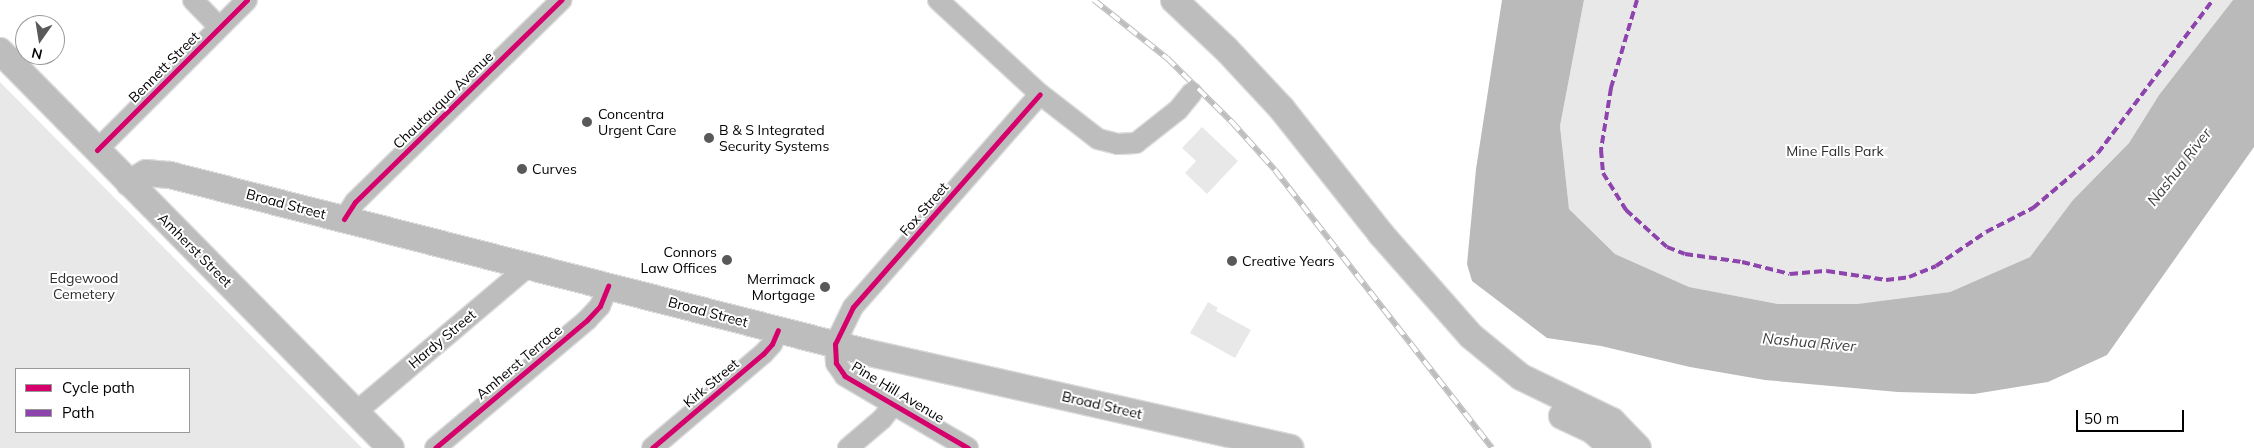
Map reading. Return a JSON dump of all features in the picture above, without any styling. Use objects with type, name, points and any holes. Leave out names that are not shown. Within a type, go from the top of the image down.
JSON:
[{"type":"main road","points":[[1174,0],[1226,48],[1282,109],[1381,234],[1455,320],[1488,352],[1536,386],[1606,417],[1628,435],[1638,448]]},
{"type":"main road","name":"Amherst Street","points":[[0,51],[391,448]]},
{"type":"main road","name":"Broad Street","points":[[129,183],[146,173],[166,174],[835,344],[1290,448]]},
{"type":"main road","points":[[1381,234],[1428,313],[1467,356],[1514,392],[1586,426],[1614,448]]},
{"type":"street","points":[[193,0],[219,27]]},
{"type":"street","name":"Bennett Street","points":[[96,150],[247,0]]},
{"type":"street","name":"Chautauqua Avenue","points":[[344,219],[355,202],[561,0]]},
{"type":"street","points":[[938,0],[1040,94],[1098,139],[1118,144],[1136,143],[1178,110],[1192,94]]},
{"type":"street","name":"Fox Street","points":[[835,344],[853,307],[1040,94]]},
{"type":"street","name":"Hardy Street","points":[[356,412],[529,266]]},
{"type":"street","name":"Amherst Terrace","points":[[435,448],[587,320],[600,306],[608,286]]},
{"type":"street","name":"Kirk Street","points":[[652,448],[763,354],[772,344],[778,330]]},
{"type":"street","name":"Pine Hill Avenue","points":[[835,344],[834,359],[842,373],[968,448]]},
{"type":"street","points":[[848,448],[882,419],[894,404]]},
{"type":"green space","name":"Mine Falls Park","points":[[1584,0],[2233,0],[2159,95],[2129,143],[2073,200],[2030,257],[1950,292],[1857,304],[1778,304],[1689,287],[1615,254],[1569,209],[1560,126]]},
{"type":"green space","name":"Edgewood Cemetery","points":[[0,82],[362,448],[0,448]]},
{"type":"green space","points":[[1202,127],[1238,161],[1207,194],[1185,173],[1196,161],[1182,148]]},
{"type":"green space","points":[[1208,302],[1218,308],[1216,311],[1251,330],[1235,358],[1190,333]]},
{"type":"water","name":"Nashua River","points":[[1502,0],[1584,0],[1560,126],[1569,209],[1615,254],[1689,287],[1778,304],[1857,304],[1950,292],[2030,257],[2073,200],[2129,143],[2159,95],[2233,0],[2254,0],[2254,147],[2107,355],[2048,382],[1974,394],[1898,392],[1765,380],[1690,367],[1601,346],[1547,338],[1472,281],[1467,264],[1476,169]]},
{"type":"railway","points":[[1094,0],[1167,58],[1232,122],[1275,170],[1492,448]]},
{"type":"marked path","points":[[1637,0],[1611,88],[1601,150],[1603,173],[1626,210],[1667,247],[1685,254],[1742,262],[1790,274],[1827,271],[1886,280],[1909,277],[1936,266],[1986,232],[2033,208],[2098,153],[2213,0]]},
{"type":"cycle path","points":[[97,150],[247,0]]},
{"type":"cycle path","points":[[344,219],[355,202],[561,0]]},
{"type":"cycle path","points":[[968,448],[845,376],[836,363],[835,344],[853,307],[1040,94]]},
{"type":"cycle path","points":[[435,448],[587,320],[600,306],[608,286]]},
{"type":"cycle path","points":[[652,448],[763,354],[772,344],[778,330]]},
{"type":"place","name":"Concentra Urgent Care","points":[[587,122]]},
{"type":"place","name":"B & S Integrated Security Systems","points":[[709,138]]},
{"type":"place","name":"Curves","points":[[522,169]]},
{"type":"place","name":"Connors Law Offices","points":[[727,260]]},
{"type":"place","name":"Creative Years","points":[[1232,261]]},
{"type":"place","name":"Merrimack Mortgage","points":[[825,287]]}]
